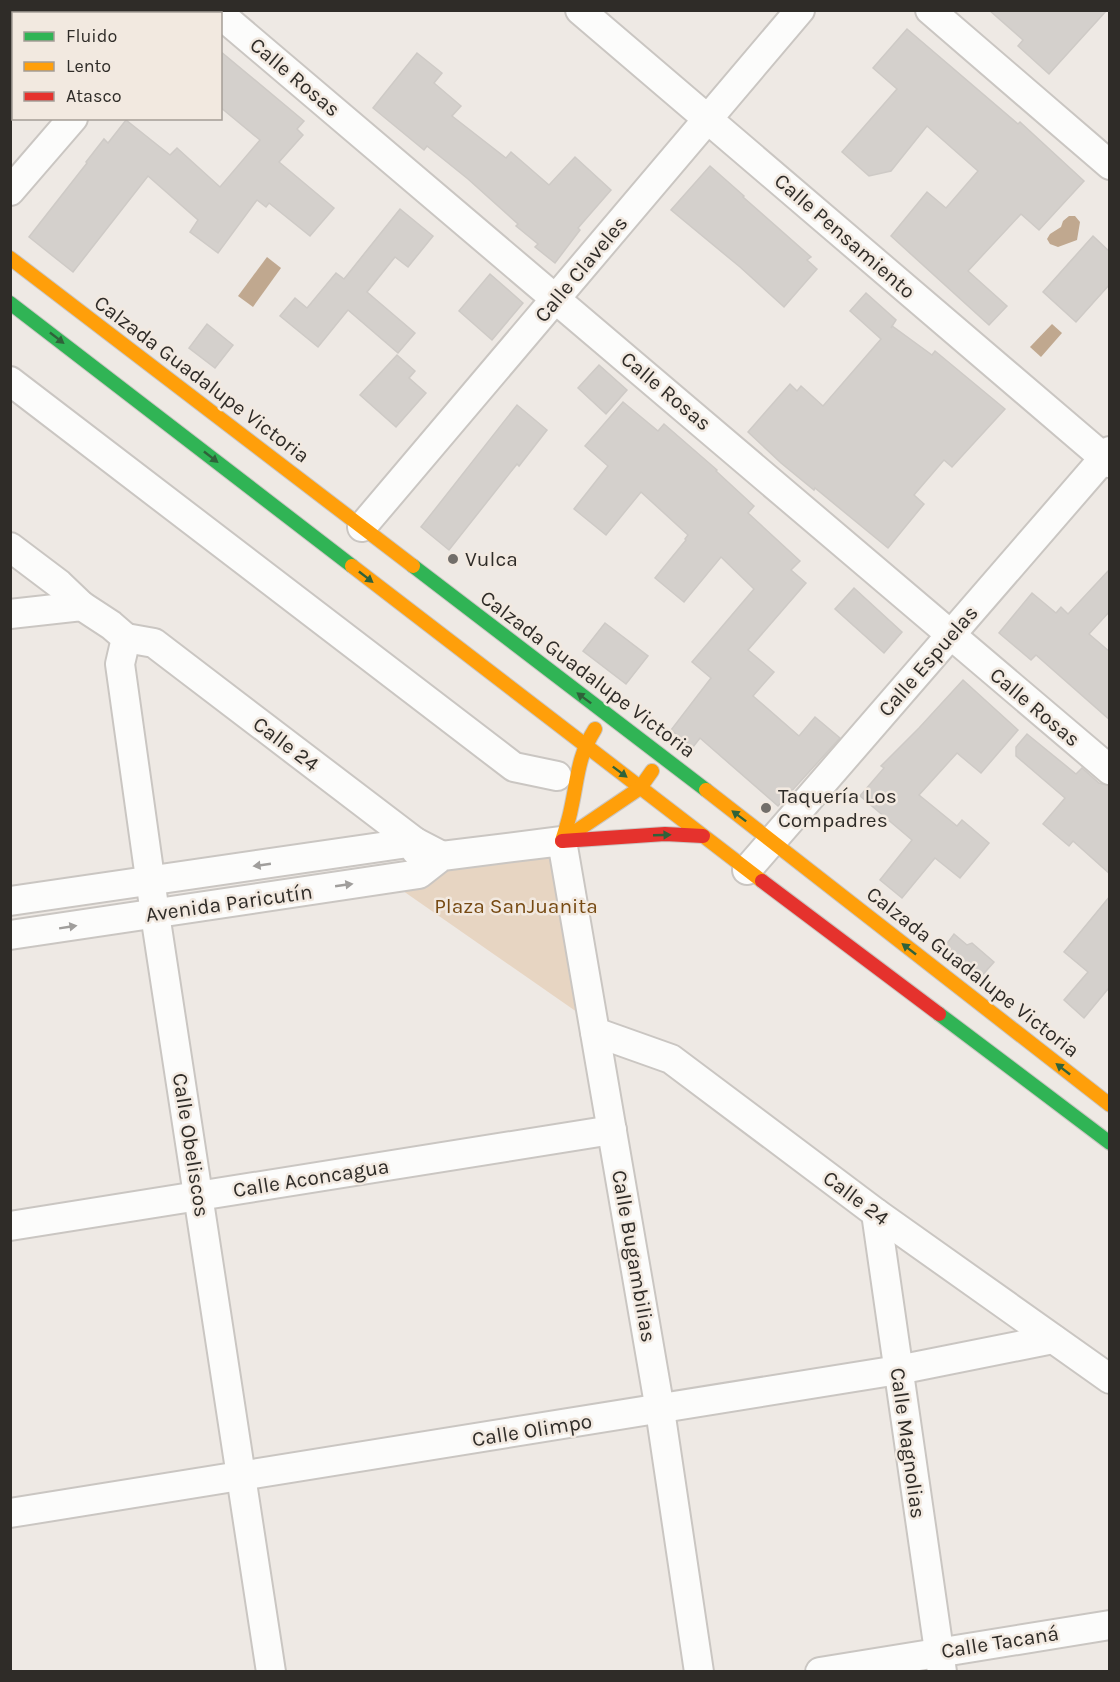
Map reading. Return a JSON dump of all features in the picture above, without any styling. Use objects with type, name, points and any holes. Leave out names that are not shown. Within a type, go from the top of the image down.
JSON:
[{"type":"main road","name":"Calzada Guadalupe Victoria","points":[[10,258],[772,841],[1110,1105]]},
{"type":"main road","points":[[10,303],[747,870],[1110,1143]]},
{"type":"main road","points":[[562,841],[585,745],[605,714]]},
{"type":"main road","points":[[556,723],[556,744]]},
{"type":"main road","points":[[562,841],[640,788],[662,757]]},
{"type":"main road","points":[[557,781],[562,841]]},
{"type":"main road","points":[[562,841],[665,834],[703,836]]},
{"type":"street","name":"Calle Pensamiento","points":[[580,10],[1108,457]]},
{"type":"street","name":"Calle Claveles","points":[[362,527],[800,10]]},
{"type":"street","points":[[930,10],[1110,165]]},
{"type":"street","name":"Calle Rosas","points":[[222,16],[1110,770]]},
{"type":"street","points":[[10,191],[71,120]]},
{"type":"street","points":[[10,381],[514,767],[557,781]]},
{"type":"street","name":"Calle Espuelas","points":[[747,870],[1108,457]]},
{"type":"street","points":[[10,547],[59,584],[82,606],[119,632]]},
{"type":"street","points":[[10,614],[82,606]]},
{"type":"street","name":"Calle 24","points":[[119,632],[154,643],[415,842]]},
{"type":"street","name":"Calle Obeliscos","points":[[119,632],[120,664],[155,914],[271,1671]]},
{"type":"street","points":[[415,842],[442,856],[562,841]]},
{"type":"street","name":"Calle Bugambilias","points":[[562,841],[660,1410],[699,1671]]},
{"type":"street","points":[[415,842],[419,874]]},
{"type":"street","name":"Avenida Paricutín","points":[[10,902],[415,842]]},
{"type":"street","name":"Avenida Paricutín","points":[[10,935],[419,874],[442,856]]},
{"type":"street","name":"Calle 24","points":[[595,1032],[671,1059],[876,1214],[1110,1379]]},
{"type":"street","name":"Calle Aconcagua","points":[[10,1226],[612,1130]]},
{"type":"street","name":"Calle Magnolias","points":[[876,1214],[940,1662]]},
{"type":"street","name":"Calle Olimpo","points":[[10,1513],[660,1410],[898,1370],[1053,1339]]},
{"type":"street","name":"Calle Tacaná","points":[[820,1671],[940,1662],[1110,1625]]},
{"type":"green space","name":"Plaza SanJuanita","points":[[560,845],[587,1019],[396,886],[424,868]]},
{"type":"shaded area","points":[[1069,216],[1075,216],[1080,222],[1077,240],[1058,247],[1050,244],[1047,239],[1050,234],[1061,227],[1063,221]]},
{"type":"shaded area","points":[[267,257],[281,268],[253,307],[238,296]]},
{"type":"shaded area","points":[[1052,324],[1062,333],[1041,357],[1030,347]]},
{"type":"building","points":[[989,10],[1107,10],[1049,74],[1018,46],[1023,40]]},
{"type":"building","points":[[907,29],[1018,124],[1020,122],[1084,181],[1039,230],[1021,214],[968,271],[1007,306],[989,325],[891,236],[927,192],[946,208],[978,171],[927,126],[891,171],[869,176],[842,152],[897,89],[873,68]]},
{"type":"building","points":[[222,53],[304,121],[297,129],[303,135],[279,162],[334,208],[310,236],[269,203],[266,207],[257,200],[218,253],[190,232],[198,220],[148,176],[73,272],[29,237],[104,139],[108,143],[126,120],[170,155],[177,148],[220,187],[260,140],[222,109]]},
{"type":"building","points":[[417,53],[442,73],[434,83],[461,106],[452,116],[506,158],[511,152],[549,185],[575,157],[611,190],[578,228],[580,230],[555,263],[535,247],[538,244],[468,179],[427,146],[424,150],[373,108]]},
{"type":"building","points":[[710,166],[811,257],[807,260],[817,269],[784,307],[671,210]]},
{"type":"building","points":[[400,209],[433,236],[408,267],[395,257],[367,292],[415,333],[398,353],[348,310],[318,347],[280,316],[295,298],[307,308],[336,273],[344,279]]},
{"type":"building","points":[[1093,236],[1110,252],[1110,284],[1076,322],[1043,292]]},
{"type":"building","points":[[490,274],[523,303],[492,340],[459,311]]},
{"type":"building","points":[[866,293],[896,320],[892,326],[932,355],[935,351],[1005,409],[952,467],[944,460],[914,495],[924,504],[888,548],[781,463],[748,432],[790,384],[797,391],[801,386],[823,406],[881,339],[850,311]]},
{"type":"building","points":[[207,324],[233,345],[215,368],[189,348]]},
{"type":"building","points":[[397,355],[415,371],[409,378],[426,393],[396,427],[360,395]]},
{"type":"building","points":[[599,365],[627,390],[606,414],[578,388]]},
{"type":"building","points":[[623,402],[658,431],[664,424],[717,470],[754,506],[748,513],[800,561],[791,570],[806,583],[748,650],[774,672],[753,696],[799,736],[815,717],[840,738],[778,806],[700,738],[693,747],[671,730],[711,678],[692,662],[754,589],[721,557],[684,602],[655,578],[688,535],[641,492],[606,535],[574,509],[608,466],[585,446]]},
{"type":"building","points":[[517,405],[547,430],[449,550],[421,527]]},
{"type":"building","points":[[1110,569],[1110,611],[1089,634],[1110,652],[1110,720],[1036,655],[1031,660],[999,633],[1032,593],[1056,613],[1061,607],[1068,614]]},
{"type":"building","points":[[854,588],[902,632],[884,653],[835,609]]},
{"type":"building","points":[[605,623],[648,656],[626,684],[583,651]]},
{"type":"building","points":[[963,680],[1018,730],[981,773],[957,753],[919,795],[957,826],[962,820],[989,843],[960,878],[935,858],[902,898],[880,880],[912,840],[860,796],[884,768],[881,766]]},
{"type":"building","points":[[1027,734],[1076,774],[1082,768],[1099,783],[1110,786],[1110,874],[1073,841],[1069,846],[1043,824],[1065,798],[1016,756],[1016,747]]},
{"type":"building","points":[[1110,896],[1110,990],[1108,989],[1084,1018],[1064,1000],[1088,972],[1064,952]]},
{"type":"building","points":[[954,934],[967,945],[972,943],[994,962],[979,979],[942,950]]},
{"type":"traffic: fast","points":[[10,303],[352,566]]},
{"type":"traffic: fast","points":[[413,566],[706,790]]},
{"type":"traffic: fast","points":[[939,1014],[1110,1143]]},
{"type":"traffic: slow","points":[[10,258],[413,566]]},
{"type":"traffic: slow","points":[[352,566],[762,881]]},
{"type":"traffic: slow","points":[[562,841],[581,759],[595,729]]},
{"type":"traffic: slow","points":[[563,840],[640,788],[652,771]]},
{"type":"traffic: slow","points":[[706,790],[1110,1105]]},
{"type":"traffic: jam","points":[[562,841],[665,834],[703,836]]},
{"type":"traffic: jam","points":[[762,881],[939,1014]]},
{"type":"place","name":"Vulca","points":[[453,559]]},
{"type":"place","name":"Taquería Los Compadres","points":[[766,808]]}]
